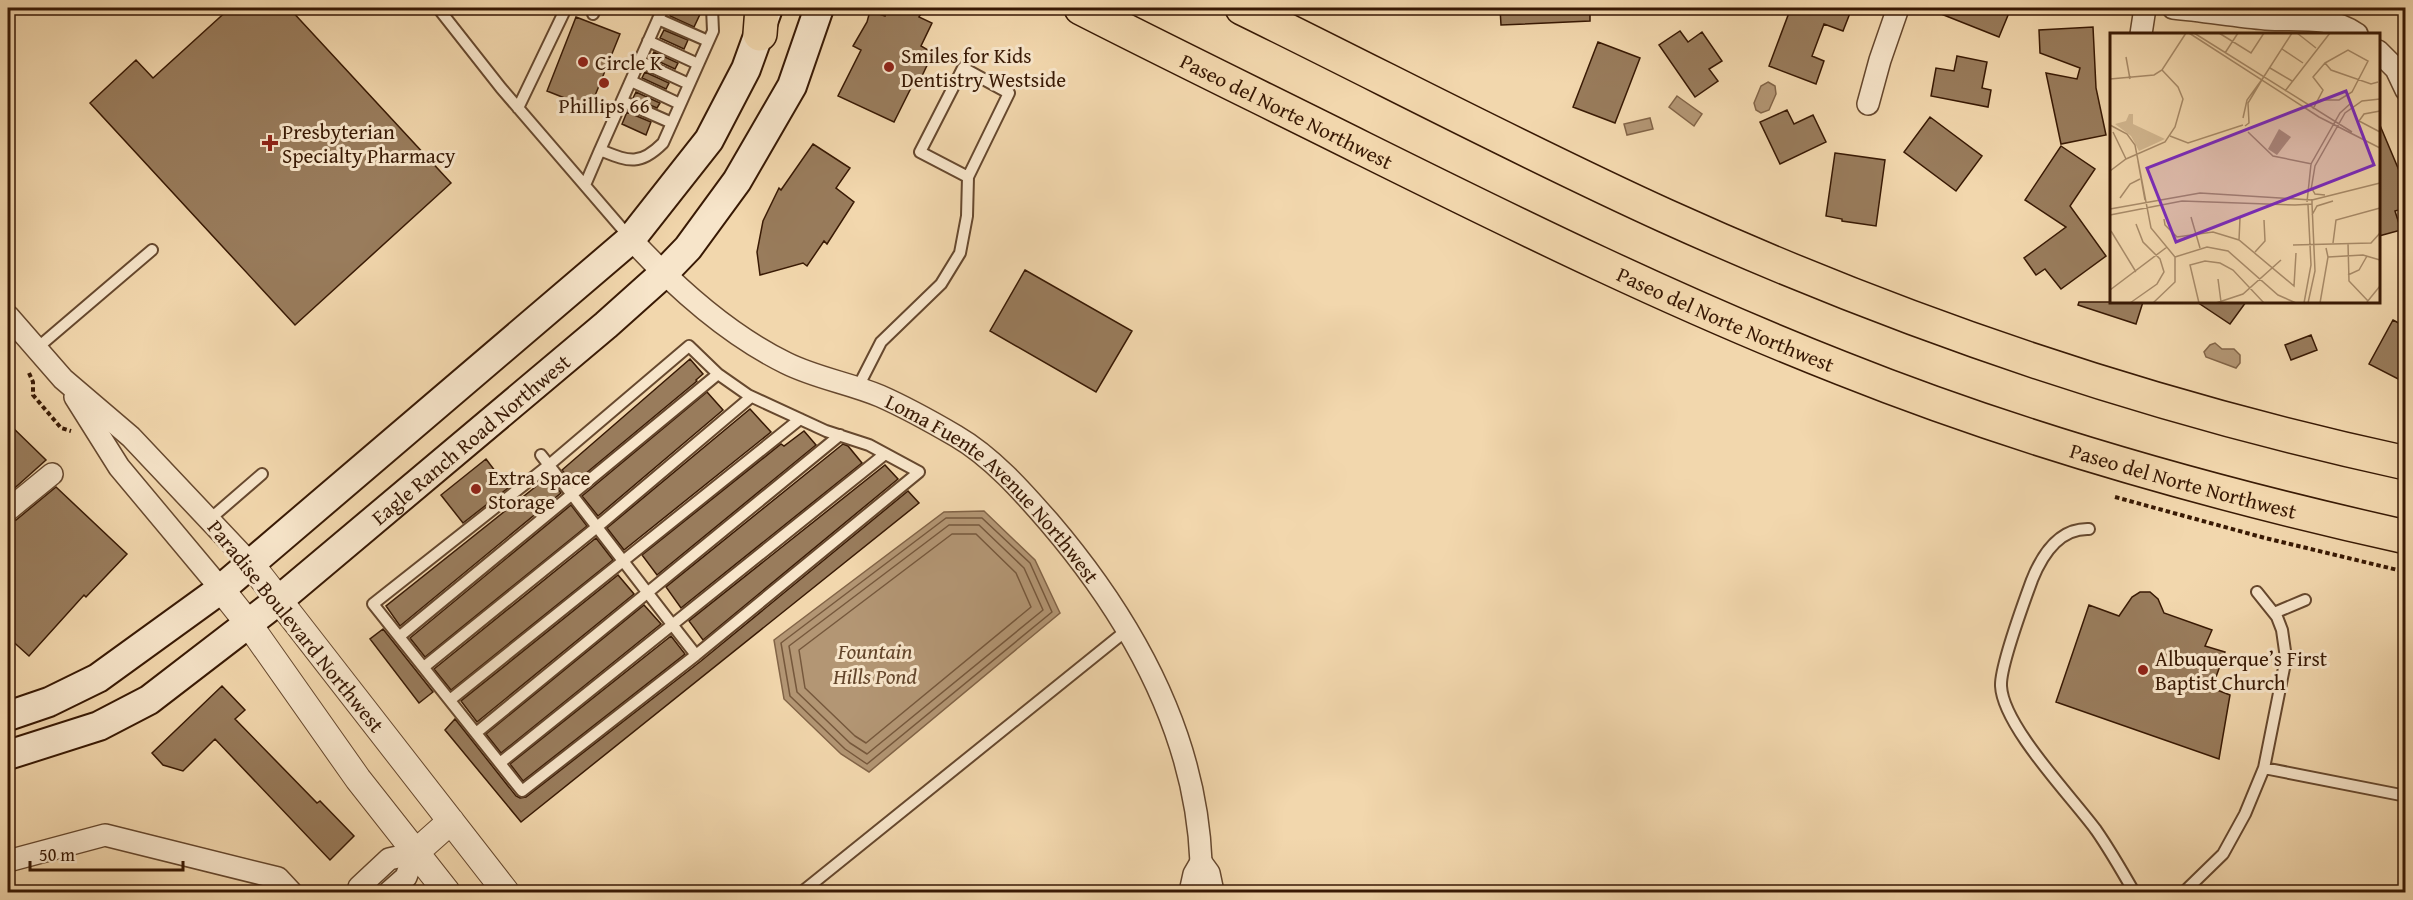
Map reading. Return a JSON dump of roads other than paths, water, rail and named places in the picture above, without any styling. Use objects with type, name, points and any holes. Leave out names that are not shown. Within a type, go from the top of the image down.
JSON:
[{"type":"main road","name":"Eagle Ranch Road Northwest","points":[[8,755],[99,726],[148,700],[279,600],[606,326],[663,274],[688,248],[742,172],[792,86],[819,8]]},
{"type":"main road","name":"Paseo del Norte Northwest","points":[[1081,8],[1544,238],[1728,322],[1844,369],[1965,414],[2196,487],[2406,537]]},
{"type":"main road","points":[[1242,8],[1668,216],[1859,297],[2121,387],[2300,438],[2406,463]]},
{"type":"main road","points":[[8,716],[49,702],[98,678],[221,589],[631,239],[709,140],[746,69],[763,16]]},
{"type":"street","points":[[1868,104],[1898,8]]},
{"type":"street","points":[[2141,33],[2145,8]]},
{"type":"street","points":[[2173,8],[2268,19],[2315,19],[2355,33]]},
{"type":"street","points":[[2380,52],[2396,69],[2406,90]]},
{"type":"street","name":"Loma Fuente Avenue Northwest","points":[[631,239],[663,274],[716,317],[763,350],[808,373],[879,396],[958,437],[986,458],[1013,484],[1061,537],[1102,589],[1127,630],[1164,702],[1185,758],[1197,815],[1201,862],[1209,873],[1213,892]]},
{"type":"street","name":"Paradise Boulevard Northwest","points":[[8,316],[63,379],[131,437],[250,563],[506,892]]},
{"type":"street","name":"Paradise Boulevard Northwest","points":[[63,379],[119,467],[248,623],[358,779],[447,892]]},
{"type":"street","points":[[8,510],[52,474]]},
{"type":"street","points":[[389,892],[406,877],[415,853],[451,821]]},
{"type":"street","points":[[8,861],[105,836],[278,878],[291,892]]},
{"type":"street","points":[[358,892],[359,886],[389,859],[415,853]]},
{"type":"street","name":"Loma Fuente Avenue Northwest","points":[[1190,892],[1194,874],[1201,862]]},
{"type":"lane","points":[[438,8],[519,108],[631,239]]},
{"type":"lane","points":[[519,108],[566,8]]},
{"type":"lane","points":[[585,185],[663,8]]},
{"type":"lane","points":[[600,150],[627,161],[640,159],[655,151],[663,143],[713,31],[712,8]]},
{"type":"lane","points":[[658,19],[708,41]]},
{"type":"lane","points":[[648,41],[698,64]]},
{"type":"lane","points":[[639,61],[689,84]]},
{"type":"lane","points":[[857,389],[881,342],[941,284],[960,253],[967,216],[968,177],[1009,93],[963,68],[920,152],[968,177]]},
{"type":"lane","points":[[631,81],[680,104]]},
{"type":"lane","points":[[622,101],[672,123]]},
{"type":"lane","points":[[36,349],[152,250]]},
{"type":"lane","points":[[689,346],[718,374],[752,397],[800,419],[869,445],[920,472],[696,655],[522,791],[373,604],[549,465],[689,346]]},
{"type":"lane","points":[[400,636],[718,374]]},
{"type":"lane","points":[[424,667],[597,527],[752,397]]},
{"type":"lane","points":[[450,700],[800,419]]},
{"type":"lane","points":[[476,732],[840,435]]},
{"type":"lane","points":[[500,763],[885,454]]},
{"type":"lane","points":[[541,455],[696,655]]},
{"type":"lane","points":[[210,519],[262,474]]},
{"type":"lane","points":[[2089,529],[2078,529],[2067,535],[2054,543],[2044,554],[2030,587],[2003,668],[2001,689],[2004,701],[2020,731],[2096,830],[2134,892]]},
{"type":"lane","points":[[2184,892],[2223,854],[2245,814],[2264,768],[2286,658],[2282,630],[2274,613],[2257,592]]},
{"type":"lane","points":[[2274,613],[2305,600]]},
{"type":"lane","points":[[802,892],[1127,630]]},
{"type":"lane","points":[[2264,768],[2406,796]]},
{"type":"water","points":[[1768,82],[1775,86],[1776,94],[1769,110],[1761,113],[1756,110],[1754,103],[1761,86]]},
{"type":"water","points":[[1677,96],[1702,114],[1694,126],[1669,107]]},
{"type":"water","points":[[1650,118],[1653,129],[1627,135],[1624,124]]},
{"type":"water","points":[[2215,343],[2222,349],[2234,349],[2240,355],[2240,363],[2236,368],[2206,357],[2204,352]]},
{"type":"water","name":"Fountain Hills Pond","points":[[984,511],[1035,560],[1060,613],[869,772],[841,754],[784,699],[774,640],[944,512]]},
{"type":"place","name":"Circle K","points":[[583,62]]},
{"type":"place","name":"Smiles for Kids Dentistry Westside","points":[[889,67]]},
{"type":"place","name":"Phillips 66","points":[[604,83]]},
{"type":"place","name":"Presbyterian Specialty Pharmacy","points":[[270,143]]},
{"type":"place","name":"Extra Space Storage","points":[[476,489]]},
{"type":"place","name":"Albuquerque’s First Baptist Church","points":[[2143,670]]}]
